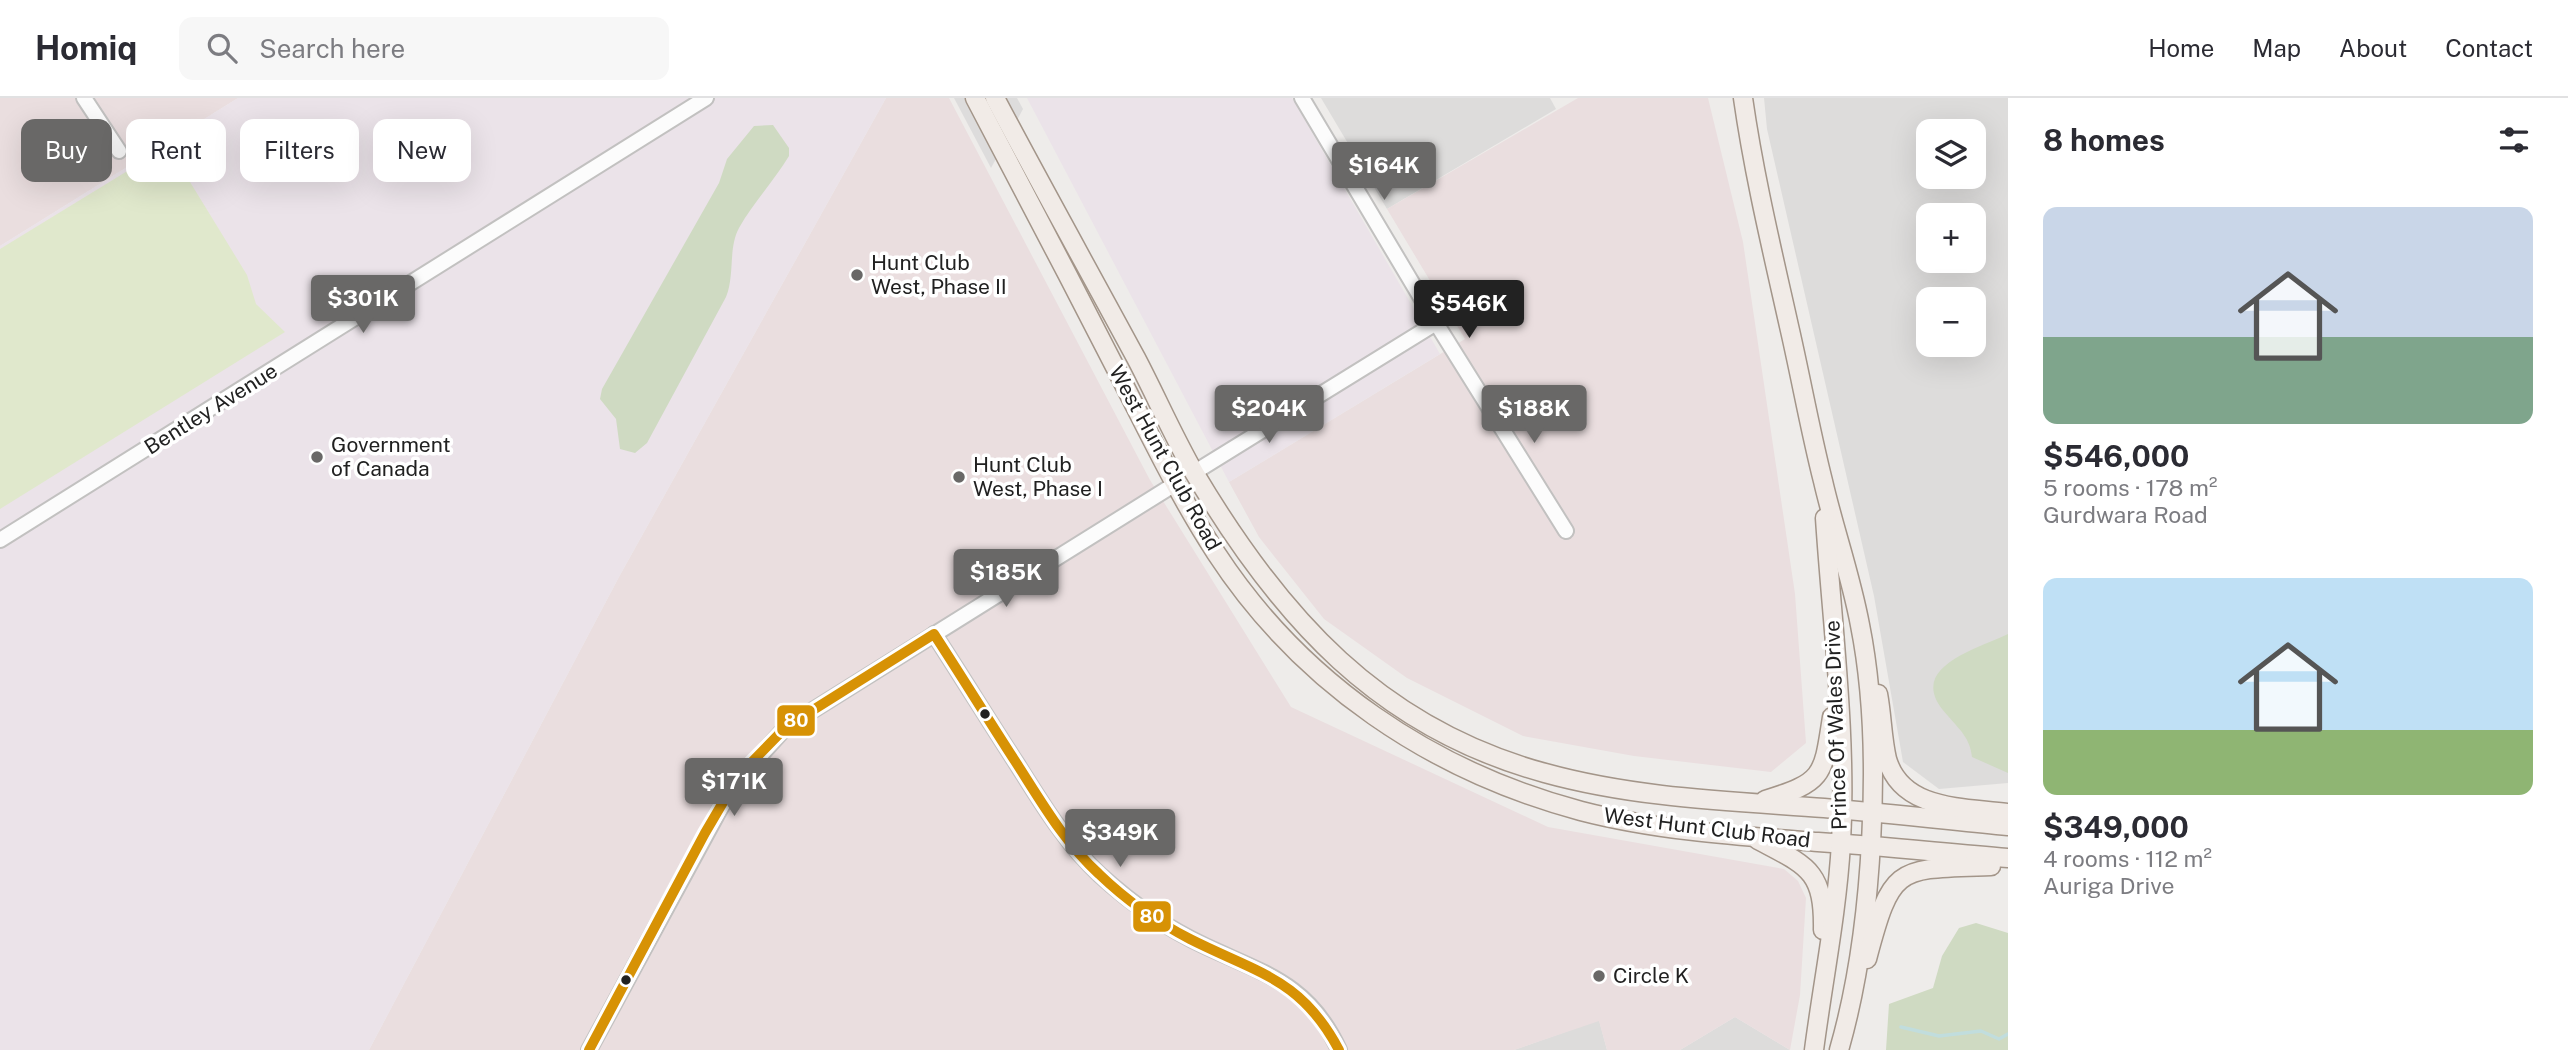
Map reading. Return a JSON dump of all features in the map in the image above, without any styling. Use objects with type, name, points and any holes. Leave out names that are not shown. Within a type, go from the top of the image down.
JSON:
[{"type":"main road","name":"West Hunt Club Road","points":[[975,98],[1175,484],[1230,574],[1283,638],[1358,706],[1408,739],[1489,780],[1580,811],[1629,821],[1752,837],[2008,858]]},
{"type":"main road","name":"West Hunt Club Road","points":[[995,98],[1195,472],[1234,537],[1285,607],[1356,676],[1416,718],[1485,752],[1544,773],[1626,790],[2008,826]]},
{"type":"main road","name":"Prince Of Wales Drive","points":[[1743,98],[1767,230],[1823,483],[1860,626],[1869,713],[1871,812],[1851,998],[1841,1042]]},
{"type":"main road","points":[[1175,484],[1195,472]]},
{"type":"main road","name":"Prince Of Wales Drive","points":[[1814,1050],[1822,986],[1833,934],[1842,810],[1837,686],[1823,483]]},
{"type":"main road","points":[[1860,626],[1876,684],[1888,760],[1898,782],[1913,795],[1934,803],[2008,813]]},
{"type":"main road","points":[[1753,803],[1803,787],[1822,769],[1837,686]]},
{"type":"main road","points":[[1752,837],[1789,857],[1813,875],[1819,884],[1823,915],[1822,986]]},
{"type":"main road","points":[[1851,998],[1863,973],[1882,904],[1892,886],[1914,871],[2008,866]]},
{"type":"main road","points":[[1819,1011],[1834,1018],[1841,1042]]},
{"type":"street","points":[[84,98],[119,151]]},
{"type":"street","name":"Bentley Avenue","points":[[0,540],[706,98]]},
{"type":"street","points":[[1302,98],[1436,323],[1566,531]]},
{"type":"street","points":[[1195,472],[1436,323]]},
{"type":"street","points":[[589,1050],[732,787],[751,762],[786,727],[1175,484]]},
{"type":"street","points":[[934,634],[1051,818],[1097,873],[1151,917],[1204,946],[1271,974],[1295,991],[1322,1020],[1339,1050]]},
{"type":"shaded area","points":[[0,98],[238,98],[204,119],[126,119],[126,168],[112,176],[112,119],[21,119],[21,182],[103,182],[0,246]]},
{"type":"shaded area","points":[[238,98],[886,98],[620,575],[369,1050],[0,1050],[0,246],[103,182],[112,182],[112,176],[126,168],[126,182],[226,182],[226,119],[204,119]]},
{"type":"shaded area","points":[[886,98],[949,98],[1150,480],[1291,707],[1548,827],[1784,869],[1798,881],[1806,898],[1800,995],[1790,1050],[1735,1017],[1680,1050],[1607,1050],[1599,1021],[1514,1050],[369,1050],[620,575]]},
{"type":"shaded area","points":[[1027,98],[1292,98],[1440,354],[1229,482]]},
{"type":"shaded area","points":[[1321,98],[1550,98],[1556,109],[1387,209]]},
{"type":"shaded area","points":[[1578,98],[1708,98],[1743,242],[1795,594],[1806,743],[1771,772],[1634,756],[1523,736],[1407,678],[1324,619],[1259,537],[1229,482],[1465,339],[1387,209]]},
{"type":"shaded area","points":[[1764,98],[2008,98],[2008,783],[1939,789],[1903,762],[1874,596],[1767,129]]},
{"type":"shaded area","points":[[1735,1017],[1790,1050],[1680,1050]]},
{"type":"shaded area","points":[[1599,1020],[1607,1050],[1514,1050]]},
{"type":"green space","points":[[773,125],[789,148],[789,156],[739,228],[726,297],[647,443],[635,453],[620,449],[616,419],[600,399],[602,389],[719,183],[727,159],[754,126]]},
{"type":"green space","points":[[126,172],[126,182],[190,182],[247,275],[256,304],[285,332],[0,509],[0,249]]},
{"type":"green space","points":[[2008,634],[2008,773],[1972,757],[1964,735],[1936,700],[1933,686],[1938,674],[1948,664],[1961,655]]},
{"type":"green space","points":[[1976,923],[2008,933],[2008,1050],[1886,1050],[1889,1004],[1933,988],[1942,956],[1959,928]]},
{"type":"pier","points":[[954,98],[1017,98],[1023,109],[991,168]]},
{"type":"waterway","points":[[1901,1027],[1939,1036],[1981,1031],[1999,1039],[2008,1034]]},
{"type":"transit line","name":"80","points":[[589,1050],[705,833],[732,787],[751,763],[786,727],[934,634],[1045,808],[1087,862],[1142,910],[1190,939],[1257,970],[1293,992],[1309,1007],[1339,1050]]},
{"type":"place","name":"Hunt Club West, Phase II","points":[[857,275]]},
{"type":"place","name":"Government of Canada","points":[[317,457]]},
{"type":"place","name":"Hunt Club West, Phase I","points":[[959,477]]},
{"type":"place","name":"Circle K","points":[[1599,976]]}]
